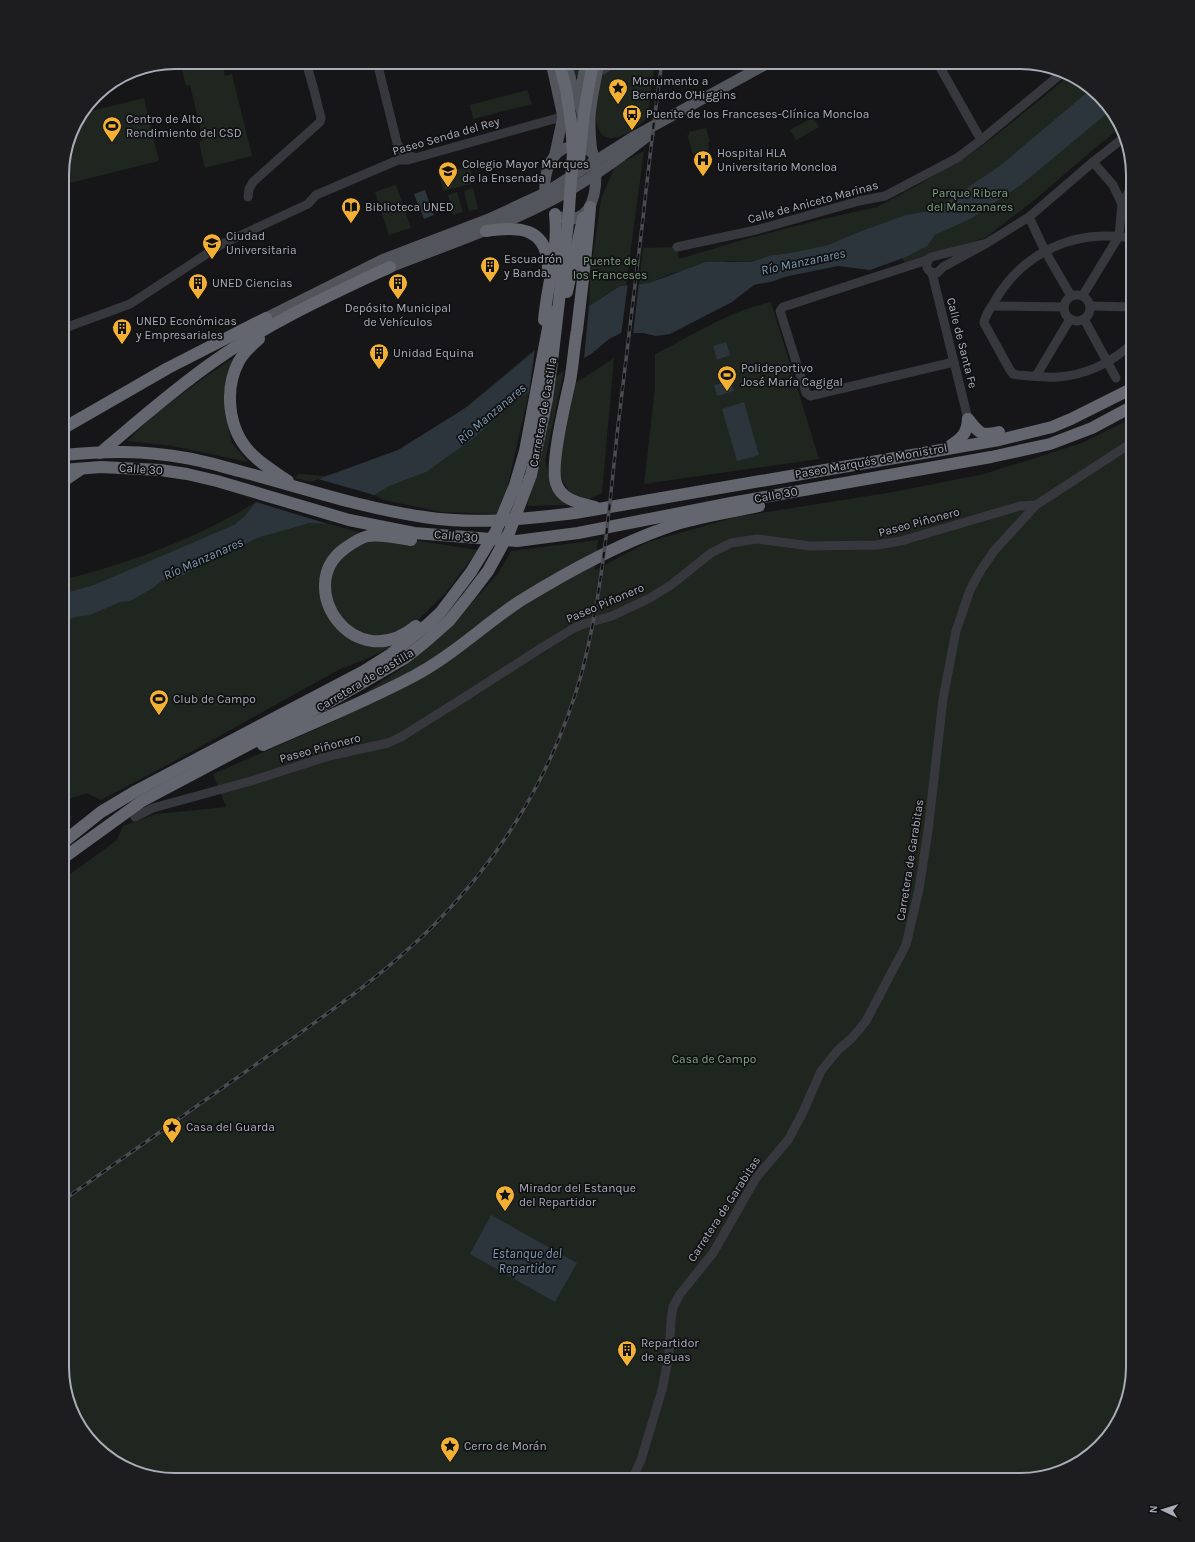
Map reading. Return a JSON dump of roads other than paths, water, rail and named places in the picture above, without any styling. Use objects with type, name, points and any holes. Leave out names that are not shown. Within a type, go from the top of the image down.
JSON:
[{"type":"highway","points":[[561,69],[566,89],[571,122],[573,153],[568,223]]},
{"type":"highway","points":[[568,223],[577,190],[584,112],[596,69]]},
{"type":"highway","points":[[586,211],[583,284],[570,381],[555,461],[554,476],[559,490],[564,496],[578,503],[600,508]]},
{"type":"highway","points":[[553,354],[561,328],[565,301],[586,211]]},
{"type":"highway","points":[[541,364],[545,313],[556,250],[555,214]]},
{"type":"highway","name":"Carretera de Castilla","points":[[69,854],[142,802],[182,779],[329,702],[405,658],[449,621],[469,596],[488,571],[509,533],[533,468],[553,354],[568,223]]},
{"type":"highway","points":[[486,231],[512,228],[524,229],[532,233],[541,242],[548,257],[548,294]]},
{"type":"highway","name":"Carretera de Castilla","points":[[69,837],[101,812],[136,791],[364,671],[391,654],[427,626],[440,613],[473,569],[496,531],[515,484],[525,451],[559,270],[564,252]]},
{"type":"highway","points":[[69,477],[94,458],[174,391],[214,361],[256,334],[390,266]]},
{"type":"highway","points":[[296,486],[261,463],[249,452],[240,440],[233,425],[230,406],[232,384],[239,362],[249,348],[264,335],[304,309]]},
{"type":"highway","points":[[69,425],[168,368],[266,318]]},
{"type":"highway","name":"Paseo Marqués de Monistrol","points":[[600,508],[999,440],[1052,427],[1092,410],[1126,392]]},
{"type":"highway","name":"Paseo Marqués de Monistrol","points":[[854,482],[991,457],[1050,444],[1092,428],[1126,410]]},
{"type":"highway","points":[[968,419],[977,431],[985,435],[1032,426],[1052,427]]},
{"type":"highway","points":[[947,448],[960,440],[968,429],[968,419]]},
{"type":"highway","name":"Calle 30","points":[[69,454],[104,451],[161,454],[194,460],[383,510],[425,518],[471,522],[518,520],[600,508]]},
{"type":"highway","name":"Calle 30","points":[[69,469],[101,467],[160,470],[187,474],[216,481],[348,520],[414,533],[517,541],[578,533],[731,503],[854,482]]},
{"type":"highway","points":[[182,779],[338,713],[415,676],[521,601],[581,565],[638,538],[666,527],[775,503],[854,482]]},
{"type":"highway","points":[[473,569],[436,609],[411,630],[393,638],[380,641],[371,641],[357,637],[348,632],[334,617],[328,603],[326,593],[326,582],[333,561],[340,552],[349,545],[368,536],[462,543],[517,541]]},
{"type":"main road","points":[[553,69],[563,118]]},
{"type":"main road","points":[[568,69],[591,139]]},
{"type":"main road","points":[[555,154],[563,118],[576,96],[582,82],[585,69]]},
{"type":"main road","points":[[593,156],[585,148],[564,148],[555,154],[550,160],[546,178],[546,198],[555,214],[561,218],[575,219],[586,211],[593,195],[595,174],[593,156],[591,139],[591,111],[596,69]]},
{"type":"main road","points":[[266,318],[382,260],[546,198],[593,156],[757,69]]},
{"type":"main road","points":[[390,266],[486,231],[546,198],[595,174],[639,143],[679,111]]},
{"type":"street","points":[[248,197],[249,189],[253,182],[320,122],[321,118],[308,69]]},
{"type":"street","points":[[379,69],[397,143],[397,155],[394,162]]},
{"type":"street","points":[[941,69],[981,140]]},
{"type":"street","name":"Calle de Aniceto Marinas","points":[[677,247],[756,230],[859,201],[885,196],[957,158],[1058,76]]},
{"type":"street","name":"Paseo Senda del Rey","points":[[69,326],[130,304],[222,244],[308,204],[316,195],[394,162],[544,121],[573,116],[579,117],[587,128]]},
{"type":"street","points":[[927,260],[927,269],[932,273],[937,273],[944,267],[987,243],[1028,217],[1120,141]]},
{"type":"street","points":[[397,143],[405,155],[414,157]]},
{"type":"street","points":[[1093,162],[1113,185],[1122,204]]},
{"type":"street","points":[[1083,295],[1119,236],[1122,204],[1126,197]]},
{"type":"street","points":[[1028,217],[1045,251],[1071,296]]},
{"type":"street","points":[[1126,238],[1099,236],[1080,238],[1063,243],[1045,251],[1031,260],[1015,274],[1002,290],[986,315],[985,326],[1010,370],[1015,375],[1057,377],[1078,374],[1108,363],[1126,349]]},
{"type":"street","points":[[954,362],[810,396],[806,393],[780,311],[783,307],[927,260],[931,257],[987,243]]},
{"type":"street","points":[[938,256],[944,263],[944,267]]},
{"type":"street","name":"Calle de Santa Fe","points":[[932,273],[968,419]]},
{"type":"street","points":[[1075,294],[1083,295],[1088,300],[1090,306],[1089,314],[1084,319],[1077,321],[1070,319],[1066,314],[1064,307],[1066,300],[1075,294]]},
{"type":"street","points":[[992,306],[1064,307]]},
{"type":"street","points":[[1090,306],[1126,307]]},
{"type":"street","points":[[1036,376],[1070,319]]},
{"type":"street","points":[[1084,319],[1116,378]]},
{"type":"street","points":[[1036,506],[1126,447]]},
{"type":"street","name":"Paseo Piñonero","points":[[135,817],[153,808],[251,781],[329,756],[388,743],[401,737],[574,628],[612,616],[650,598],[671,585],[711,553],[731,543],[749,539],[757,539],[810,546],[877,546],[901,541],[1020,506],[1036,506]]},
{"type":"street","name":"Carretera de Garabitas","points":[[635,1473],[641,1460],[662,1390],[669,1355],[670,1320],[673,1307],[680,1294],[713,1253],[756,1178],[788,1140],[803,1112],[821,1071],[838,1050],[852,1038],[866,1021],[906,945],[922,874],[943,699],[956,631],[970,590],[981,570],[994,551],[1036,506]]},
{"type":"water","name":"Río Manzanares","points":[[1087,93],[1100,105],[1106,114],[1022,184],[972,218],[935,235],[927,246],[906,257],[870,270],[838,266],[754,285],[732,302],[670,334],[656,336],[643,333],[621,333],[609,339],[591,354],[519,398],[474,438],[426,472],[389,486],[328,524],[309,523],[257,538],[177,578],[168,578],[161,581],[153,588],[130,601],[120,602],[90,615],[69,620],[69,592],[94,585],[234,525],[245,516],[256,502],[398,450],[467,407],[589,306],[620,286],[649,283],[706,262],[751,262],[772,255],[828,245],[906,215],[930,211],[944,204],[1001,165]]},
{"type":"water","points":[[425,190],[434,215],[424,219],[414,194]]},
{"type":"water","points":[[726,342],[730,355],[717,360],[713,346]]},
{"type":"water","points":[[730,379],[734,391],[717,396],[714,385],[727,382],[727,380]]},
{"type":"water","points":[[744,402],[759,455],[737,461],[722,409]]},
{"type":"water","name":"Estanque del Repartidor","points":[[491,1215],[577,1263],[555,1302],[470,1254]]},
{"type":"railway","points":[[69,1196],[331,1011],[415,944],[459,898],[483,869],[524,808],[542,776],[571,708],[582,672],[595,611],[608,519],[661,69]]},
{"type":"place","name":"Monumento a Bernardo O'Higgins","points":[[618,105]]},
{"type":"place","name":"Puente de los Franceses-Clínica Moncloa","points":[[632,131]]},
{"type":"place","name":"Centro de Alto Rendimiento del CSD","points":[[112,143]]},
{"type":"place","name":"Hospital HLA Universitario Moncloa","points":[[703,177]]},
{"type":"place","name":"Colegio Mayor Marques de la Ensenada","points":[[448,188]]},
{"type":"place","name":"Biblioteca UNED","points":[[351,224]]},
{"type":"place","name":"Ciudad Universitaria","points":[[212,260]]},
{"type":"place","name":"Escuadrón y Banda.","points":[[490,283]]},
{"type":"place","name":"UNED Ciencias","points":[[198,300]]},
{"type":"place","name":"Depósito Municipal de Vehículos","points":[[398,300]]},
{"type":"place","name":"UNED Económicas y Empresariales","points":[[122,345]]},
{"type":"place","name":"Unidad Equina","points":[[379,370]]},
{"type":"place","name":"Polideportivo José María Cagigal","points":[[727,392]]},
{"type":"place","name":"Club de Campo","points":[[159,716]]},
{"type":"place","name":"Casa del Guarda","points":[[172,1144]]},
{"type":"place","name":"Mirador del Estanque del Repartidor","points":[[505,1212]]},
{"type":"place","name":"Repartidor de aguas","points":[[627,1367]]},
{"type":"place","name":"Cerro de Morán","points":[[450,1463]]},
{"type":"park label","name":"Parque Ribera del Manzanares","points":[[970,200]]},
{"type":"park label","name":"Puente de los Franceses","points":[[610,268]]},
{"type":"park label","name":"Casa de Campo","points":[[714,1059]]}]
